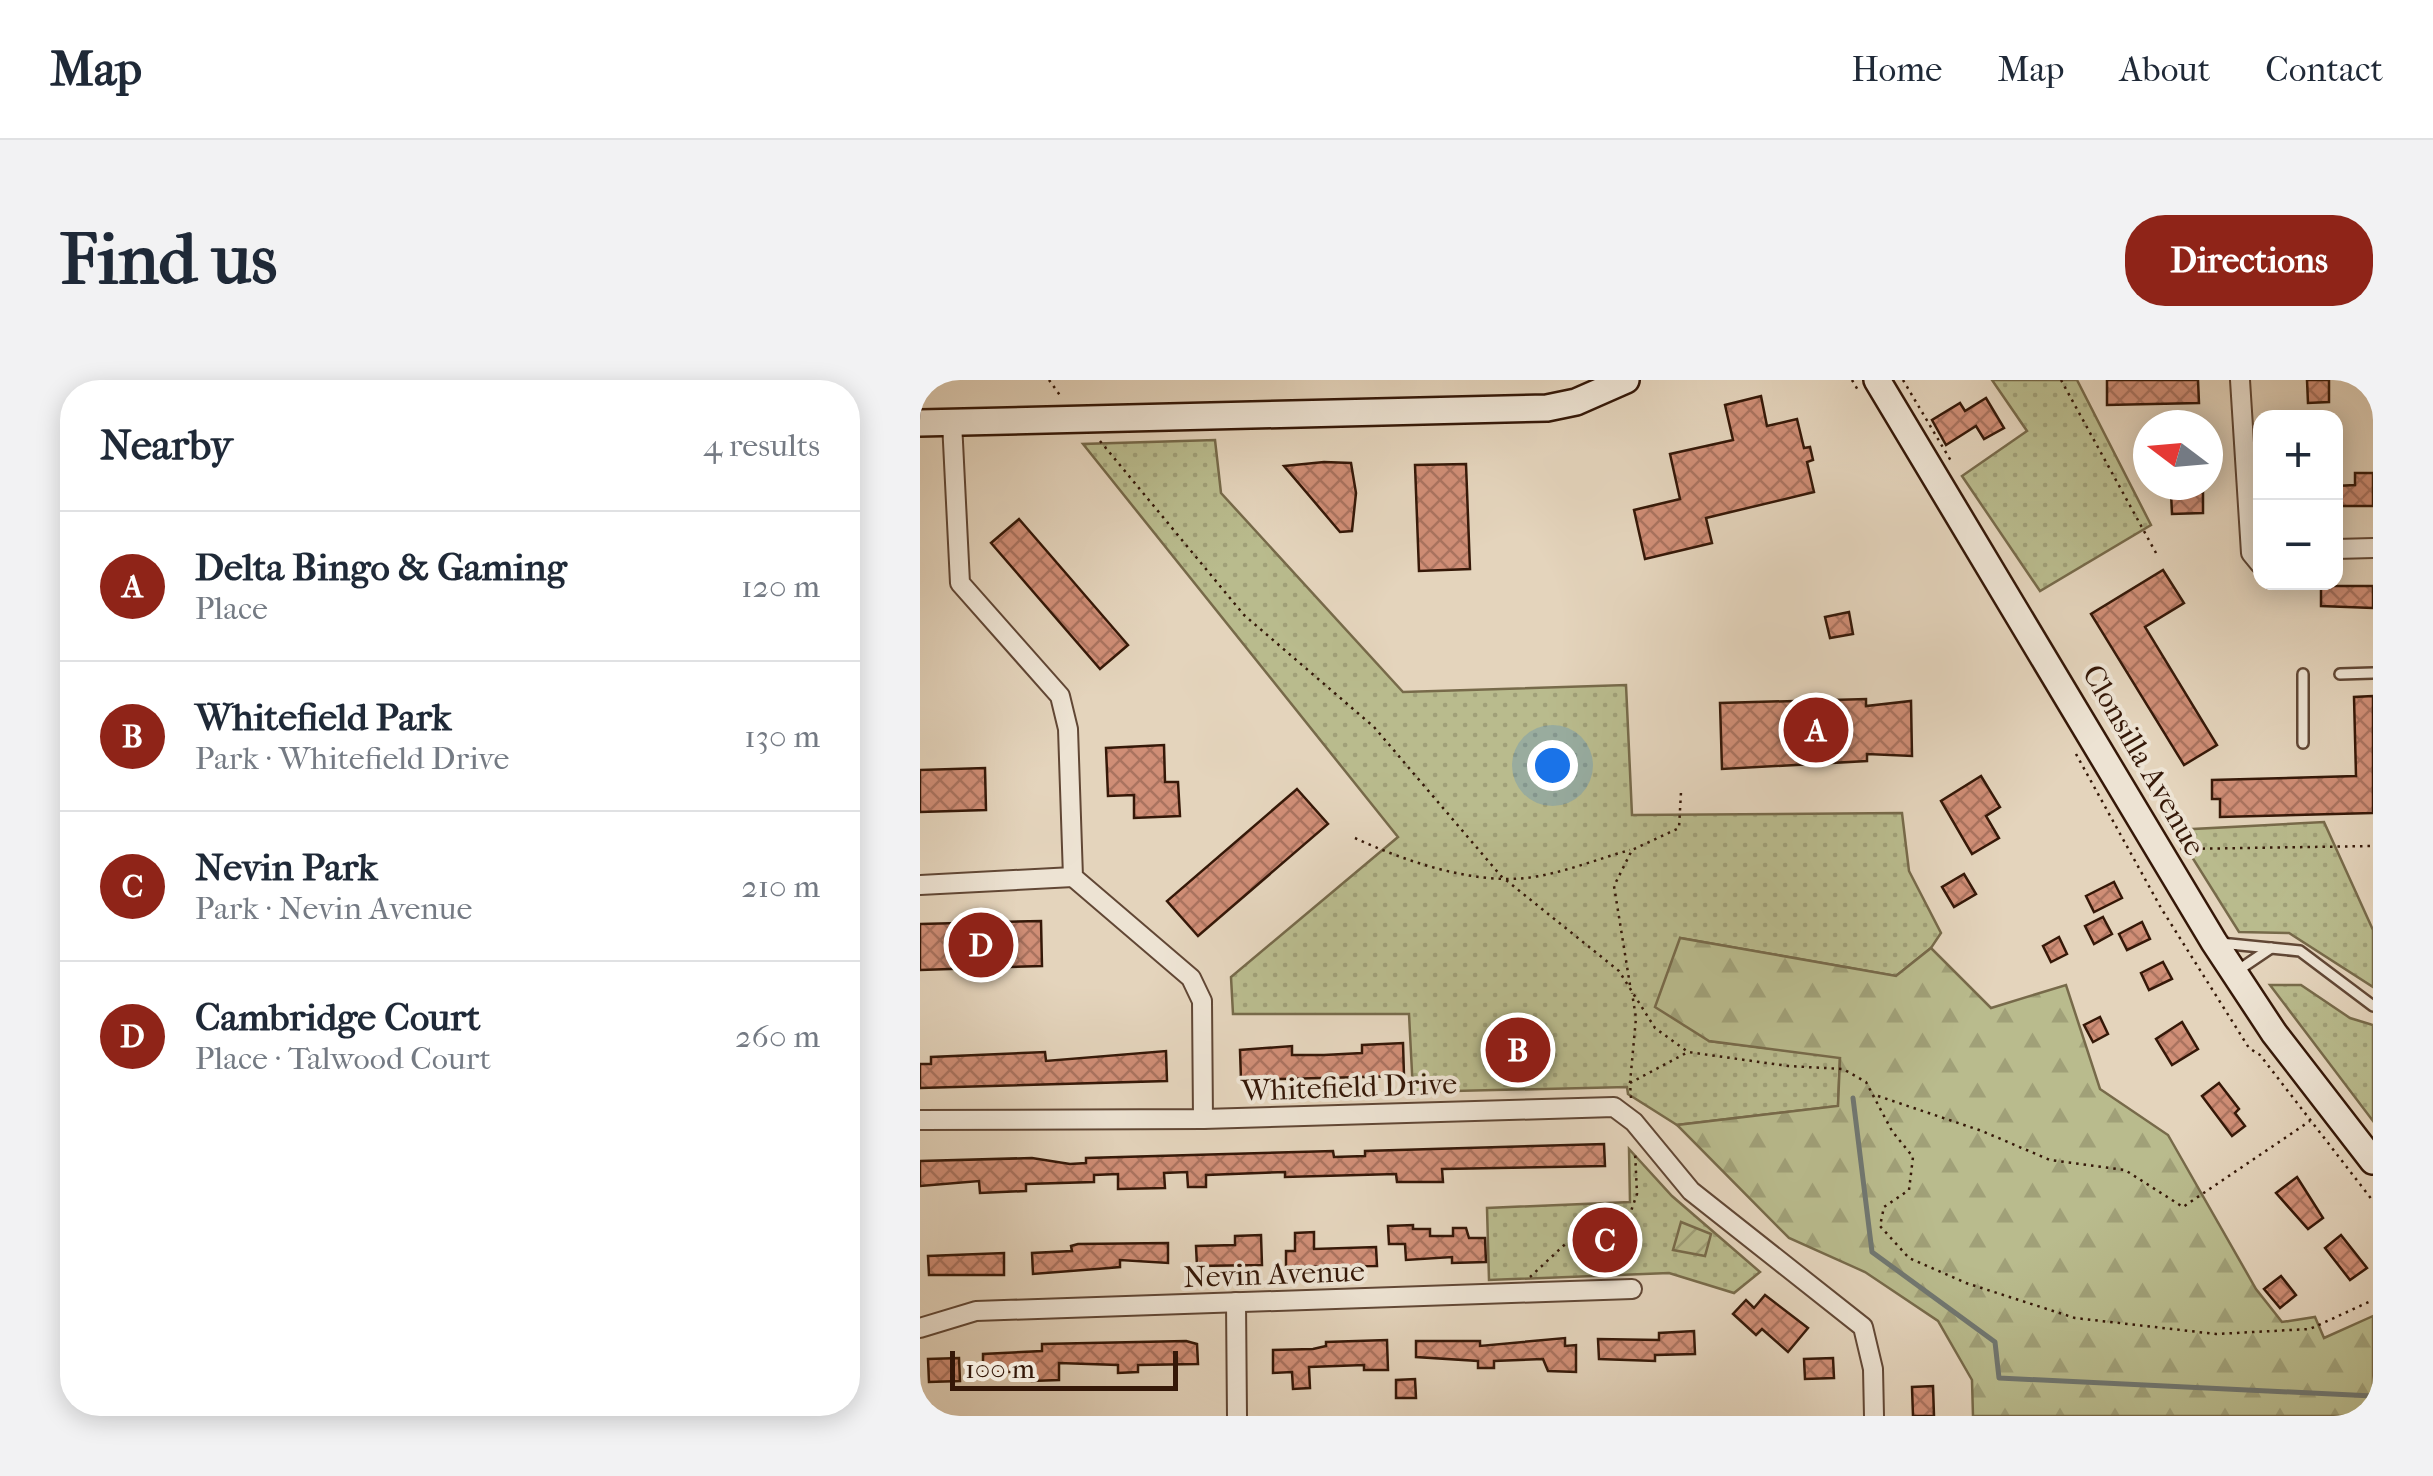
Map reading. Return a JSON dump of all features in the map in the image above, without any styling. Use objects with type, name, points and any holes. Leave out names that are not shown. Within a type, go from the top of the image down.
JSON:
[{"type":"main road","points":[[920,423],[1547,408],[1587,398],[1626,380]]},
{"type":"main road","name":"Clonsilla Avenue","points":[[1877,380],[1895,391],[2214,942],[2373,1162]]},
{"type":"street","points":[[2240,380],[2253,555]]},
{"type":"street","points":[[952,422],[960,583],[1060,696],[1068,729],[1073,877]]},
{"type":"street","points":[[2343,549],[2373,548]]},
{"type":"street","points":[[920,885],[1073,877],[1191,978],[1202,1001],[1203,1119]]},
{"type":"street","name":"Whitefield Drive","points":[[920,1120],[1203,1119],[1614,1107],[1634,1122]]},
{"type":"street","points":[[1634,1122],[1691,1191],[1862,1328],[1868,1340],[1874,1416]]},
{"type":"street","name":"Nevin Avenue","points":[[920,1328],[976,1312],[1632,1290]]},
{"type":"street","points":[[1236,1302],[1237,1416]]},
{"type":"lane","points":[[2340,674],[2373,673]]},
{"type":"lane","points":[[2302,674],[2304,742]]},
{"type":"lane","points":[[2214,942],[2300,951],[2373,1006]]},
{"type":"lane","points":[[2234,973],[2271,948]]},
{"type":"path","points":[[1049,380],[1066,404]]},
{"type":"path","points":[[2060,380],[2156,553]]},
{"type":"path","points":[[1097,438],[1244,616],[1374,727],[1501,876],[1619,970],[1655,1028],[1688,1052],[1842,1069],[1866,1082],[1892,1130],[1913,1157],[1909,1190],[1884,1206],[1880,1226],[1908,1258],[1966,1283],[2074,1318],[2216,1334],[2310,1330],[2373,1300]]},
{"type":"path","points":[[1356,838],[1396,858],[1436,869],[1525,878],[1632,850],[1678,828],[1681,792]]},
{"type":"path","points":[[2179,850],[2373,846]]},
{"type":"path","points":[[1511,1294],[1591,1220],[1630,1214],[1637,1194],[1630,1083],[1636,1018],[1614,886],[1632,850]]},
{"type":"path","points":[[1630,1083],[1688,1052]]},
{"type":"path","points":[[1876,1095],[1982,1131],[2050,1160],[2125,1170],[2183,1207],[2310,1121]]},
{"type":"green space","points":[[1992,380],[2077,380],[2133,490],[2133,500],[2138,500],[2151,525],[2040,591],[1962,476],[2027,431]]},
{"type":"green space","points":[[1215,440],[1221,493],[1403,692],[1626,685],[1632,815],[1902,813],[1909,871],[1941,933],[1931,948],[1896,976],[1681,938],[1709,1041],[1840,1057],[1838,1106],[1677,1125],[1628,1094],[1627,1087],[1413,1092],[1409,1014],[1233,1014],[1231,977],[1398,837],[1083,444]]},
{"type":"green space","points":[[2324,822],[2373,930],[2373,987],[2289,933],[2239,932],[2175,830]]},
{"type":"green space","points":[[1680,938],[1896,976],[1931,948],[1991,1008],[2066,985],[2100,1089],[2168,1135],[2256,1289],[2282,1322],[2315,1317],[2324,1338],[2373,1316],[2373,1416],[1973,1416],[1972,1380],[1938,1321],[1865,1272],[1789,1238],[1677,1125],[1838,1106],[1840,1058],[1709,1041],[1655,1007]]},
{"type":"green space","points":[[2270,985],[2301,985],[2350,1018],[2373,1025],[2373,1121]]},
{"type":"green space","points":[[1629,1149],[1672,1196],[1760,1272],[1734,1293],[1669,1273],[1489,1280],[1487,1208],[1630,1202]]},
{"type":"green space","points":[[1681,1222],[1711,1234],[1705,1256],[1673,1250]]},
{"type":"building","points":[[2107,380],[2198,380],[2199,403],[2107,405]]},
{"type":"building","points":[[2307,380],[2329,380],[2329,402],[2308,403]]},
{"type":"building","points":[[1761,396],[1767,426],[1797,419],[1804,448],[1810,447],[1813,460],[1807,462],[1814,492],[1706,518],[1712,543],[1645,559],[1634,510],[1680,499],[1670,454],[1733,440],[1725,405]]},
{"type":"building","points":[[1986,398],[2004,428],[1984,439],[1976,426],[1946,445],[1932,420],[1960,403],[1965,411]]},
{"type":"building","points":[[1351,463],[1356,493],[1352,531],[1340,532],[1284,466]]},
{"type":"building","points":[[1466,464],[1470,569],[1419,571],[1415,465]]},
{"type":"building","points":[[2355,473],[2373,473],[2373,506],[2343,506],[2343,486],[2355,485]]},
{"type":"building","points":[[2171,500],[2203,500],[2203,513],[2172,514]]},
{"type":"building","points":[[1019,519],[1128,645],[1100,669],[991,543]]},
{"type":"building","points":[[2163,570],[2184,603],[2145,627],[2217,745],[2184,765],[2091,614]]},
{"type":"building","points":[[2373,586],[2373,608],[2321,606],[2321,590]]},
{"type":"building","points":[[1849,612],[1853,634],[1830,638],[1825,617]]},
{"type":"building","points":[[2373,696],[2373,813],[2220,817],[2220,799],[2212,799],[2212,780],[2356,776],[2354,697]]},
{"type":"building","points":[[1866,699],[1866,706],[1911,701],[1912,756],[1867,754],[1867,761],[1722,769],[1720,703]]},
{"type":"building","points":[[1164,745],[1165,782],[1178,782],[1180,816],[1134,818],[1134,795],[1108,796],[1106,748]]},
{"type":"building","points":[[985,768],[986,810],[920,812],[920,770]]},
{"type":"building","points":[[1981,776],[2000,807],[1986,816],[1999,838],[1972,854],[1941,801]]},
{"type":"building","points":[[1297,789],[1328,824],[1198,936],[1167,901]]},
{"type":"building","points":[[1964,874],[1976,894],[1954,907],[1942,887]]},
{"type":"building","points":[[2114,882],[2122,898],[2094,912],[2086,896]]},
{"type":"building","points":[[2103,917],[2112,934],[2094,944],[2085,926]]},
{"type":"building","points":[[1041,921],[1042,966],[920,970],[920,924]]},
{"type":"building","points":[[2142,922],[2150,939],[2127,950],[2119,934]]},
{"type":"building","points":[[2059,937],[2067,954],[2051,962],[2043,946]]},
{"type":"building","points":[[2163,962],[2172,979],[2149,990],[2141,973]]},
{"type":"building","points":[[2100,1017],[2108,1034],[2093,1042],[2084,1025]]},
{"type":"building","points":[[2182,1022],[2198,1049],[2172,1065],[2156,1039]]},
{"type":"building","points":[[1403,1043],[1404,1076],[1241,1080],[1240,1050],[1292,1046],[1292,1055],[1324,1055],[1362,1053],[1362,1045]]},
{"type":"building","points":[[1166,1051],[1167,1081],[920,1088],[920,1064],[931,1064],[931,1057],[1045,1052],[1046,1061]]},
{"type":"building","points":[[2219,1083],[2239,1109],[2235,1113],[2245,1126],[2232,1136],[2202,1096]]},
{"type":"building","points":[[1604,1144],[1605,1166],[1442,1169],[1443,1182],[1397,1182],[1396,1174],[1285,1177],[1285,1172],[1206,1175],[1206,1187],[1188,1187],[1187,1172],[1164,1173],[1165,1188],[1118,1189],[1118,1174],[1094,1175],[1094,1182],[1026,1184],[1026,1191],[980,1193],[979,1181],[920,1186],[920,1161],[1032,1158],[1070,1164],[1086,1163],[1086,1158],[1333,1151],[1334,1157],[1365,1156],[1365,1151]]},
{"type":"building","points":[[2297,1177],[2323,1218],[2308,1229],[2276,1193]]},
{"type":"building","points":[[1413,1225],[1413,1229],[1430,1229],[1430,1236],[1453,1236],[1453,1228],[1466,1228],[1469,1238],[1485,1238],[1486,1262],[1452,1263],[1452,1257],[1406,1260],[1405,1244],[1389,1244],[1388,1226]]},
{"type":"building","points":[[1314,1232],[1314,1249],[1376,1247],[1377,1266],[1286,1267],[1286,1251],[1295,1251],[1295,1233]]},
{"type":"building","points":[[1261,1235],[1262,1265],[1197,1266],[1196,1246],[1235,1245],[1235,1236]]},
{"type":"building","points":[[2341,1235],[2367,1268],[2350,1280],[2325,1248]]},
{"type":"building","points":[[1168,1243],[1168,1263],[1120,1260],[1120,1267],[1033,1274],[1032,1253],[1072,1251],[1071,1246],[1078,1244]]},
{"type":"building","points":[[1004,1253],[1004,1275],[929,1275],[928,1256]]},
{"type":"building","points":[[2281,1276],[2296,1295],[2280,1308],[2264,1289]]},
{"type":"building","points":[[1765,1295],[1808,1328],[1788,1352],[1762,1329],[1756,1335],[1733,1314],[1746,1300],[1754,1308]]},
{"type":"building","points":[[1694,1331],[1695,1354],[1655,1355],[1655,1361],[1599,1359],[1598,1339],[1659,1340],[1659,1333]]},
{"type":"building","points":[[1565,1338],[1565,1346],[1576,1345],[1576,1372],[1548,1371],[1543,1359],[1494,1361],[1494,1368],[1478,1368],[1478,1361],[1416,1357],[1416,1341],[1480,1341],[1480,1346]]},
{"type":"building","points":[[1387,1340],[1388,1370],[1364,1370],[1364,1365],[1309,1367],[1310,1388],[1293,1389],[1292,1372],[1273,1373],[1273,1350],[1313,1349],[1326,1346],[1326,1342]]},
{"type":"building","points":[[1042,1344],[1197,1344],[1198,1364],[1138,1365],[1138,1372],[1118,1373],[1118,1365],[1059,1363],[1059,1380],[1032,1381],[1032,1371],[983,1373],[983,1354],[1042,1351]]},
{"type":"building","points":[[959,1358],[960,1381],[929,1382],[928,1359]]},
{"type":"building","points":[[1833,1358],[1834,1378],[1805,1379],[1804,1359]]},
{"type":"building","points":[[1415,1379],[1416,1398],[1396,1398],[1396,1380]]},
{"type":"building","points":[[1933,1386],[1934,1416],[1913,1416],[1912,1387]]},
{"type":"waterway","points":[[1853,1098],[1872,1252],[1995,1342],[1999,1378],[2373,1396]]},
{"type":"place","name":"Delta Bingo & Gaming","points":[[1816,730]]},
{"type":"place","name":"Cambridge Court","points":[[981,945]]},
{"type":"place","name":"Whitefield Park","points":[[1518,1050]]},
{"type":"place","name":"Nevin Park","points":[[1605,1240]]}]
